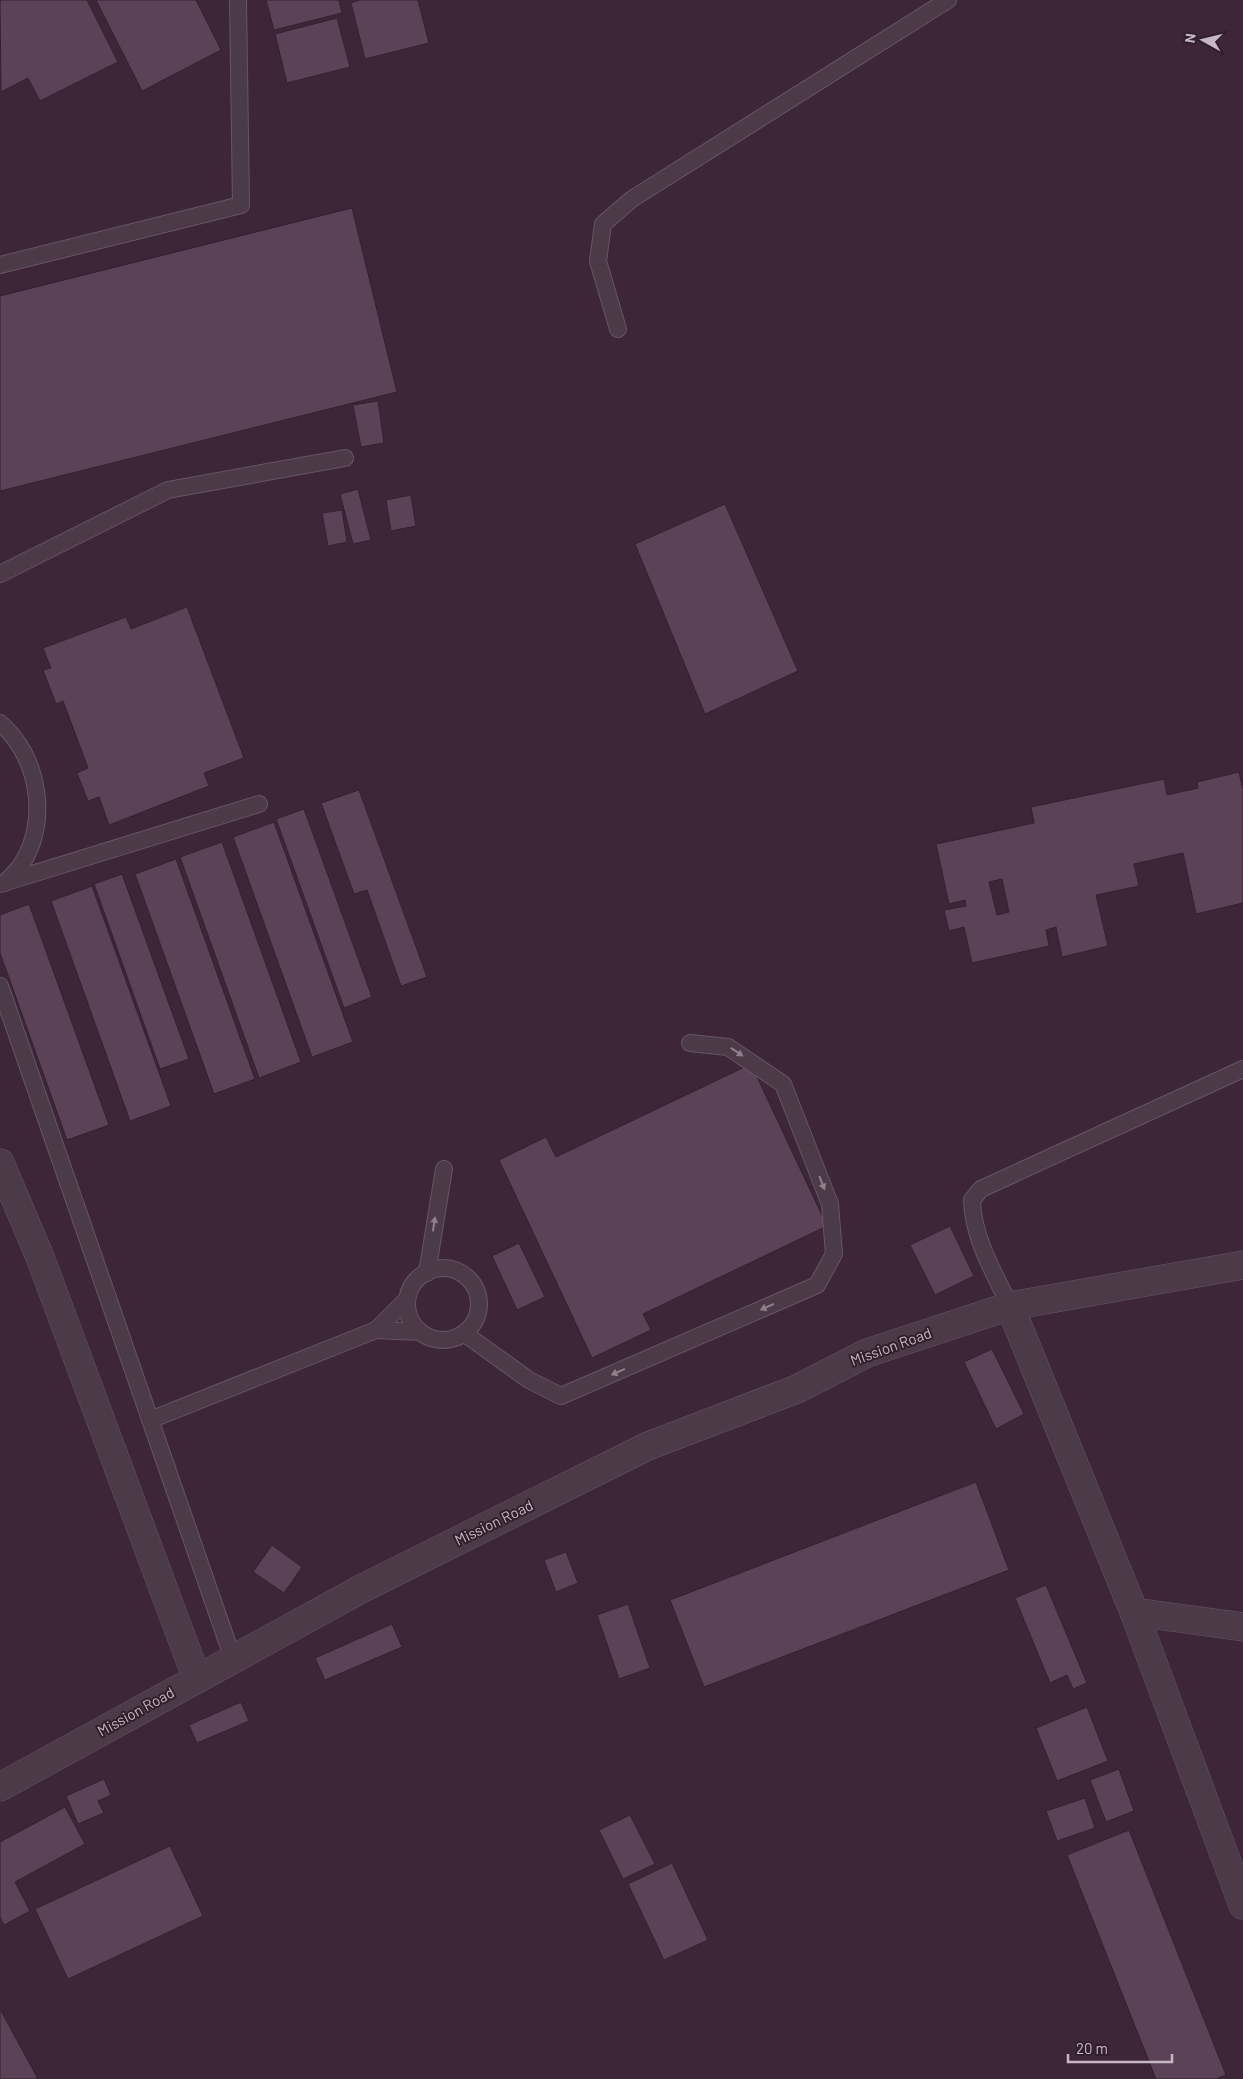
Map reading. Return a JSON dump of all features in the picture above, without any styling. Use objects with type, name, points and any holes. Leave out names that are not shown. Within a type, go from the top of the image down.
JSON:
[{"type":"street","points":[[0,1164],[40,1257],[197,1679]]},
{"type":"street","name":"Mission Road","points":[[0,1787],[360,1589],[648,1446],[797,1389],[867,1353],[1010,1306],[1243,1265]]},
{"type":"street","points":[[1010,1306],[1134,1612],[1243,1906]]},
{"type":"street","points":[[1134,1612],[1243,1627]]},
{"type":"lane","points":[[0,265],[241,205],[238,0]]},
{"type":"lane","points":[[618,329],[598,261],[603,224],[632,199],[948,0]]},
{"type":"lane","points":[[0,574],[168,490],[345,458]]},
{"type":"lane","points":[[0,723],[21,747],[32,772],[37,796],[37,820],[31,843],[21,865],[3,883]]},
{"type":"lane","points":[[3,883],[259,804]]},
{"type":"lane","points":[[0,986],[233,1659]]},
{"type":"lane","points":[[465,1334],[530,1380],[561,1396],[817,1285],[834,1254],[830,1204],[783,1084],[728,1047],[690,1042]]},
{"type":"lane","points":[[1010,1306],[983,1248],[972,1215],[972,1200],[981,1189],[1243,1069]]},
{"type":"lane","points":[[428,1272],[444,1168]]},
{"type":"lane","points":[[439,1268],[457,1271],[470,1280],[477,1291],[480,1303],[479,1314],[474,1325],[465,1334],[454,1339],[430,1338],[420,1332],[409,1317],[407,1299],[411,1286],[428,1272],[439,1268]]},
{"type":"lane","points":[[150,1420],[376,1330],[407,1299]]},
{"type":"lane","points":[[376,1330],[420,1332]]},
{"type":"building","points":[[0,0],[87,0],[118,62],[40,101],[28,78],[1,92]]},
{"type":"building","points":[[96,0],[196,0],[221,50],[142,91]]},
{"type":"building","points":[[266,0],[339,0],[342,13],[274,30]]},
{"type":"building","points":[[360,0],[418,0],[429,43],[365,59],[351,3]]},
{"type":"building","points":[[337,18],[350,67],[287,83],[275,34]]},
{"type":"building","points":[[352,208],[397,392],[0,491],[0,296]]},
{"type":"building","points":[[378,401],[384,443],[361,447],[353,405]]},
{"type":"building","points":[[358,489],[371,540],[353,544],[340,494]]},
{"type":"building","points":[[411,495],[416,526],[391,531],[386,500]]},
{"type":"building","points":[[725,504],[798,671],[705,714],[635,544]]},
{"type":"building","points":[[342,510],[347,542],[328,546],[322,513]]},
{"type":"building","points":[[187,607],[244,758],[204,773],[209,786],[109,825],[99,797],[88,801],[77,773],[88,768],[63,701],[56,704],[43,670],[51,668],[43,648],[126,617],[131,629]]},
{"type":"building","points":[[1239,772],[1243,790],[1243,903],[1196,914],[1183,853],[1134,864],[1139,886],[1096,895],[1108,946],[1062,957],[1056,927],[1046,930],[1049,946],[972,963],[964,927],[949,931],[944,910],[966,906],[965,900],[949,904],[936,844],[1034,823],[1031,807],[1164,779],[1167,795],[1198,788],[1197,782]],"holes":[[[1002,879],[1009,912],[997,915],[989,882]]]},
{"type":"building","points":[[359,790],[427,977],[401,986],[367,890],[354,894],[321,803]]},
{"type":"building","points":[[304,809],[372,997],[344,1008],[276,819]]},
{"type":"building","points":[[274,822],[353,1042],[312,1057],[233,837]]},
{"type":"building","points":[[222,842],[301,1062],[259,1078],[180,857]]},
{"type":"building","points":[[176,859],[255,1079],[214,1094],[135,874]]},
{"type":"building","points":[[122,874],[189,1059],[160,1069],[94,884]]},
{"type":"building","points":[[92,886],[171,1106],[130,1121],[51,901]]},
{"type":"building","points":[[29,904],[109,1125],[67,1140],[0,953],[0,915]]},
{"type":"building","points":[[751,1064],[827,1226],[643,1314],[651,1330],[592,1358],[499,1160],[546,1137],[556,1157]]},
{"type":"building","points":[[950,1226],[974,1276],[935,1295],[910,1245]]},
{"type":"building","points":[[519,1243],[545,1297],[517,1310],[492,1256]]},
{"type":"building","points":[[992,1349],[1024,1414],[996,1429],[964,1362]]},
{"type":"building","points":[[976,1482],[1009,1570],[704,1687],[670,1600]]},
{"type":"building","points":[[272,1545],[302,1567],[284,1593],[253,1572]]},
{"type":"building","points":[[566,1552],[578,1583],[556,1592],[544,1560]]},
{"type":"building","points":[[1046,1585],[1087,1683],[1073,1689],[1067,1675],[1050,1683],[1015,1598]]},
{"type":"building","points":[[628,1604],[650,1668],[619,1679],[597,1615]]},
{"type":"building","points":[[392,1624],[402,1647],[325,1680],[315,1658]]},
{"type":"building","points":[[241,1702],[249,1721],[197,1743],[189,1725]]},
{"type":"building","points":[[1087,1707],[1108,1761],[1057,1781],[1036,1728]]},
{"type":"building","points":[[1119,1769],[1134,1811],[1106,1822],[1090,1780]]},
{"type":"building","points":[[104,1779],[111,1795],[98,1801],[104,1813],[78,1824],[66,1796]]},
{"type":"building","points":[[1085,1798],[1095,1828],[1057,1841],[1046,1811]]},
{"type":"building","points":[[65,1807],[85,1844],[15,1882],[30,1911],[4,1925],[0,1917],[0,1842]]},
{"type":"building","points":[[630,1815],[655,1864],[623,1879],[599,1830]]},
{"type":"building","points":[[1129,1830],[1226,2075],[1216,2079],[1156,2079],[1067,1855]]},
{"type":"building","points":[[170,1846],[203,1916],[68,1979],[35,1909]]},
{"type":"building","points":[[672,1863],[708,1940],[664,1960],[628,1884]]},
{"type":"building","points":[[0,2009],[38,2079],[0,2079]]}]
